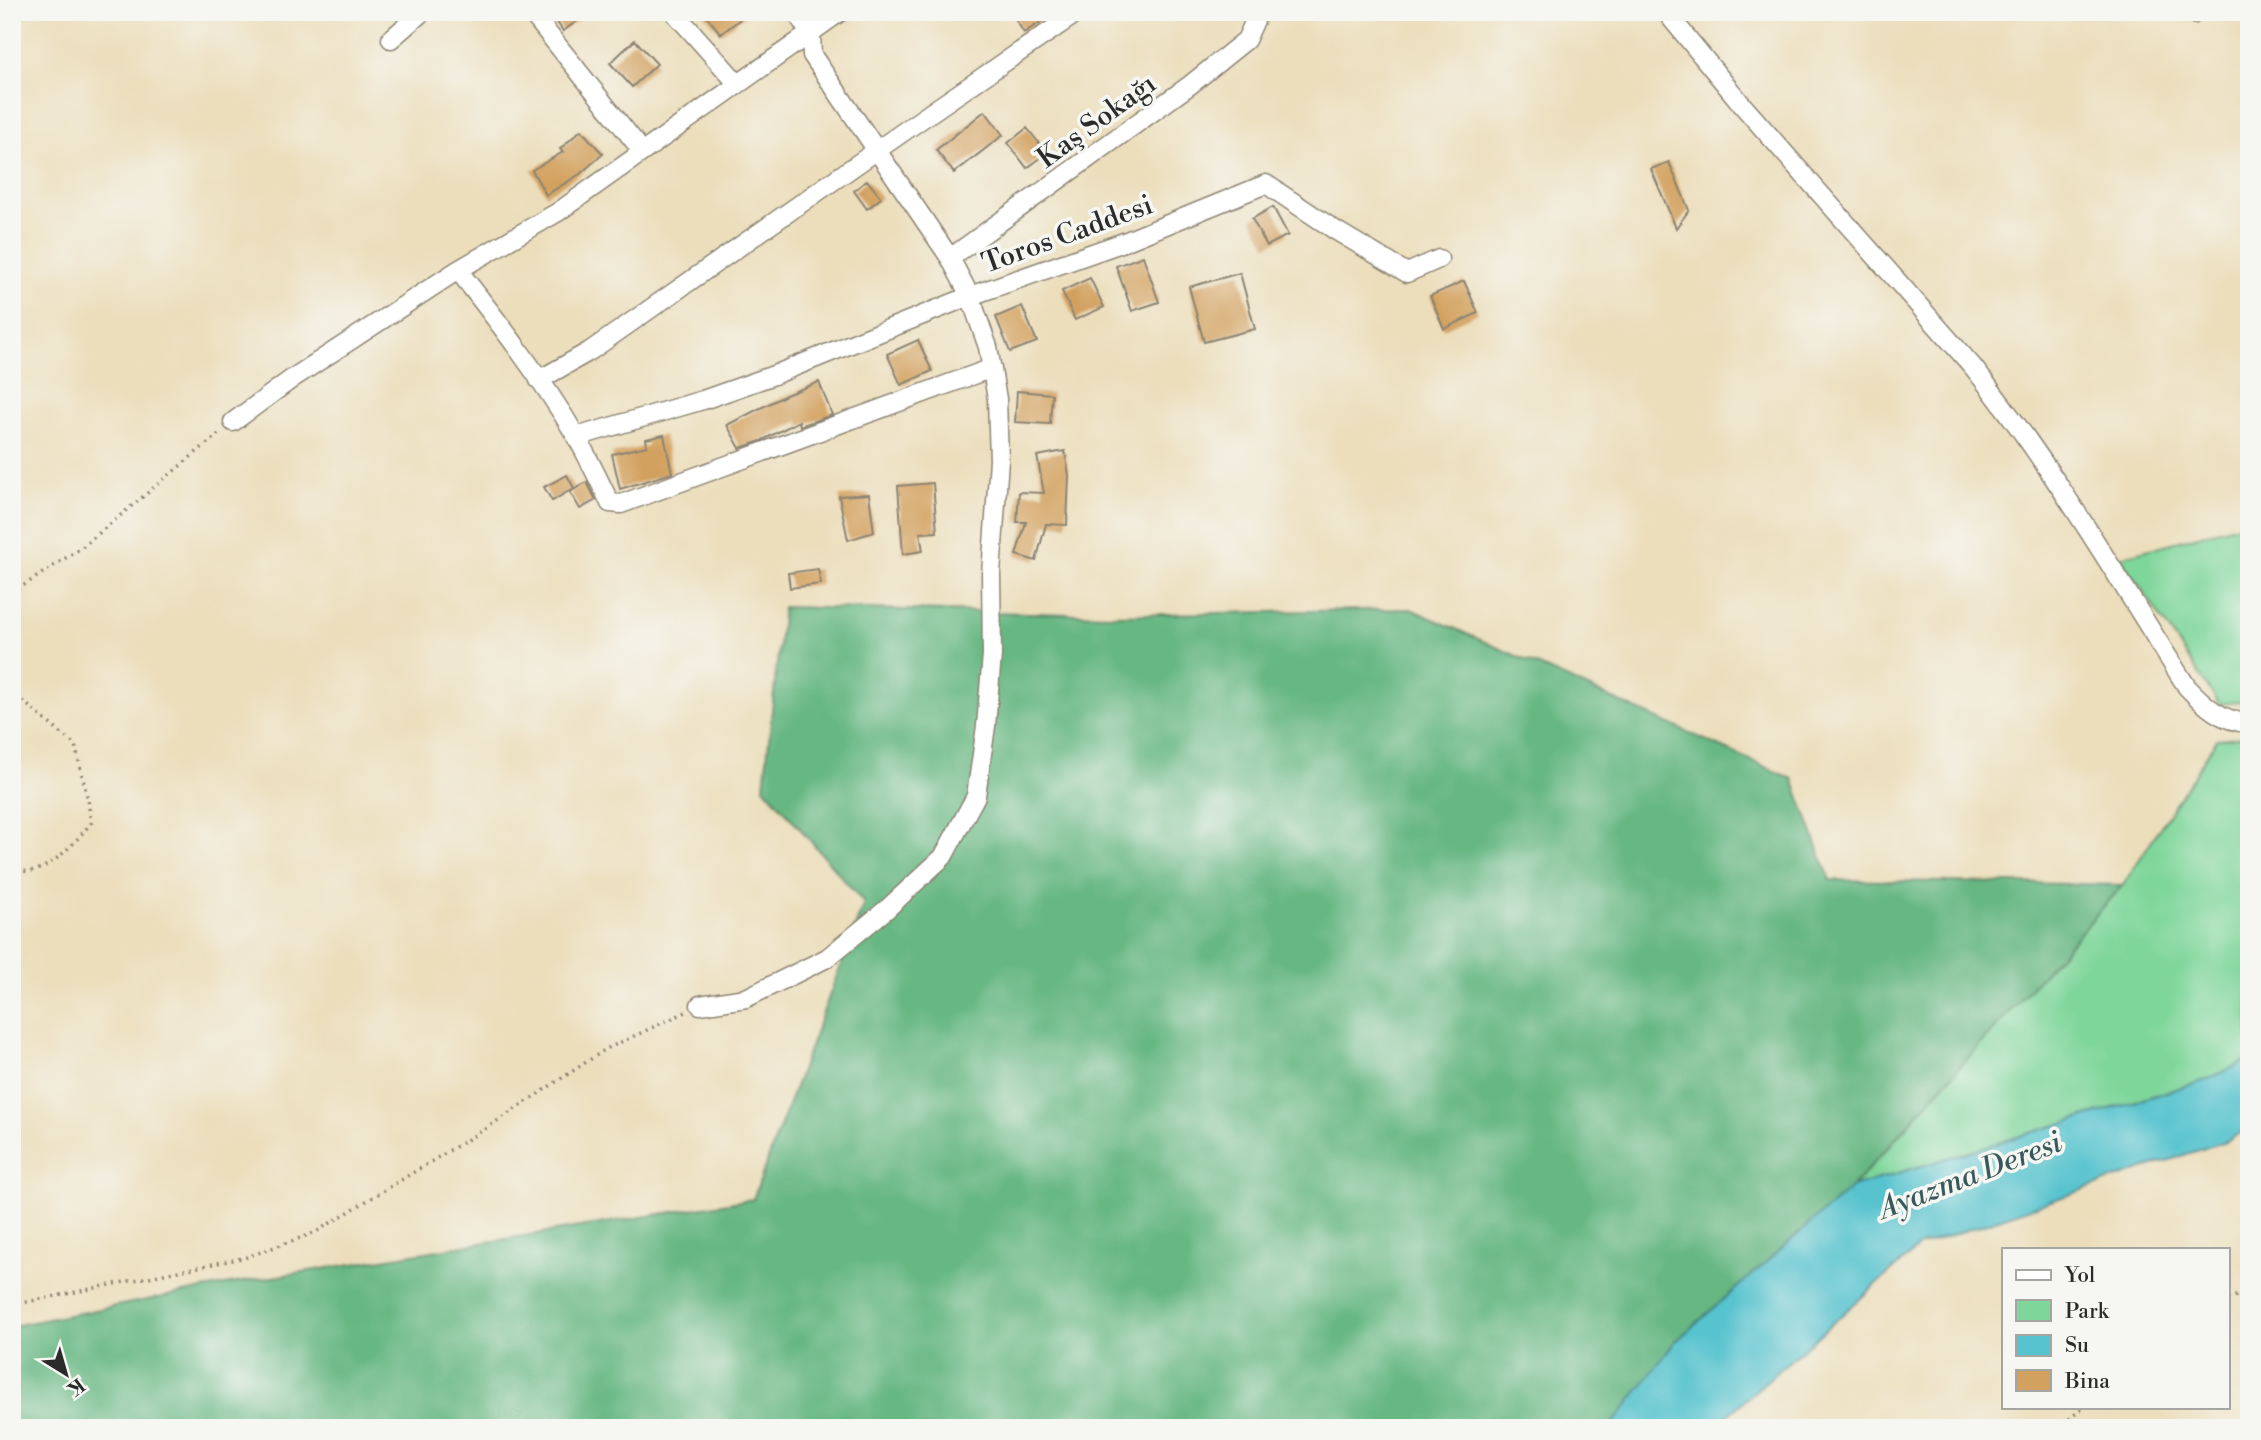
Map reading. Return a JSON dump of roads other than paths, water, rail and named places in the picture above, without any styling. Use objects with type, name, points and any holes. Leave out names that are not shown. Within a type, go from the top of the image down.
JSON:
[{"type":"street","points":[[391,38],[422,12]]},
{"type":"street","points":[[531,12],[642,151]]},
{"type":"street","points":[[674,12],[737,84]]},
{"type":"street","name":"Toros Caddesi","points":[[796,12],[811,35],[812,55],[950,258],[970,296],[1124,242],[1266,184],[1407,273],[1439,259]]},
{"type":"street","points":[[233,422],[293,378],[458,270],[558,212],[840,12]]},
{"type":"street","points":[[539,380],[590,351],[1078,12]]},
{"type":"street","name":"Kaş Sokağı","points":[[950,258],[1190,85],[1245,40],[1257,16],[1256,12]]},
{"type":"street","points":[[1666,12],[1744,107],[2007,408],[2187,687],[2203,705],[2221,716],[2249,723]]},
{"type":"street","points":[[458,270],[520,350],[576,437],[610,503],[621,504],[992,368]]},
{"type":"street","points":[[576,437],[703,400],[775,375],[970,296],[988,346],[997,399],[999,460],[991,574],[992,655],[976,796],[943,857],[888,908],[827,958],[746,998],[700,1005]]},
{"type":"lane","points":[[2183,12],[2194,19]]},
{"type":"water","name":"Ayazma Deresi","points":[[2249,1060],[2249,1128],[2228,1140],[1920,1246],[1713,1428],[1610,1428],[1675,1342],[1852,1187],[2206,1080]]}]
